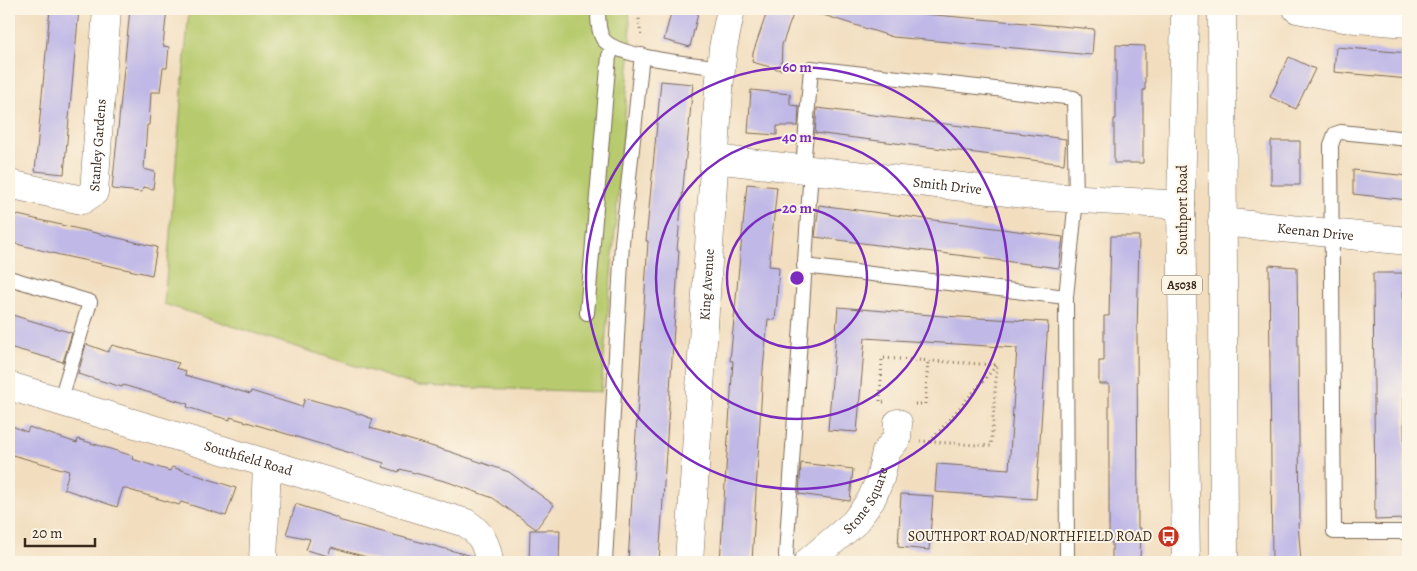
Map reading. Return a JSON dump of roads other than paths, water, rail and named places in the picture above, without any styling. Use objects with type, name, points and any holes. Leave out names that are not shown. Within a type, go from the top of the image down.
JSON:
[{"type":"street","name":"Stanley Gardens","points":[[9,184],[82,200],[94,192],[107,9]]},
{"type":"street","name":"King Avenue","points":[[689,562],[714,159],[721,68],[726,28],[731,9]]},
{"type":"street","name":"Southport Road","points":[[1185,9],[1181,205],[1186,562]]},
{"type":"street","name":"A5038","points":[[1222,9],[1224,562]]},
{"type":"street","points":[[1297,9],[1344,18],[1408,23]]},
{"type":"street","name":"Smith Drive","points":[[714,159],[1076,200],[1181,205]]},
{"type":"street","name":"Keenan Drive","points":[[1222,222],[1408,241]]},
{"type":"street","name":"Southfield Road","points":[[9,386],[267,465],[466,523],[476,530],[486,550]]},
{"type":"street","name":"Stone Square","points":[[808,562],[841,535],[864,510],[877,489],[886,452],[898,417]]},
{"type":"street","points":[[263,562],[267,465]]},
{"type":"lane","points":[[598,9],[599,27],[603,38],[614,47],[625,52],[721,68]]},
{"type":"lane","points":[[586,313],[609,56],[614,47]]},
{"type":"lane","points":[[605,562],[622,243],[642,55]]},
{"type":"lane","points":[[788,562],[786,555],[804,266],[811,68],[1074,98],[1076,200],[1066,297],[1067,562]]},
{"type":"lane","points":[[1408,139],[1341,132],[1335,134],[1331,145],[1334,532],[1408,532]]},
{"type":"lane","points":[[804,266],[1066,297]]},
{"type":"lane","points":[[9,278],[90,302],[60,402]]},
{"type":"place","name":"SOUTHPORT ROAD/NORTHFIELD ROAD","points":[[1168,536]]}]
